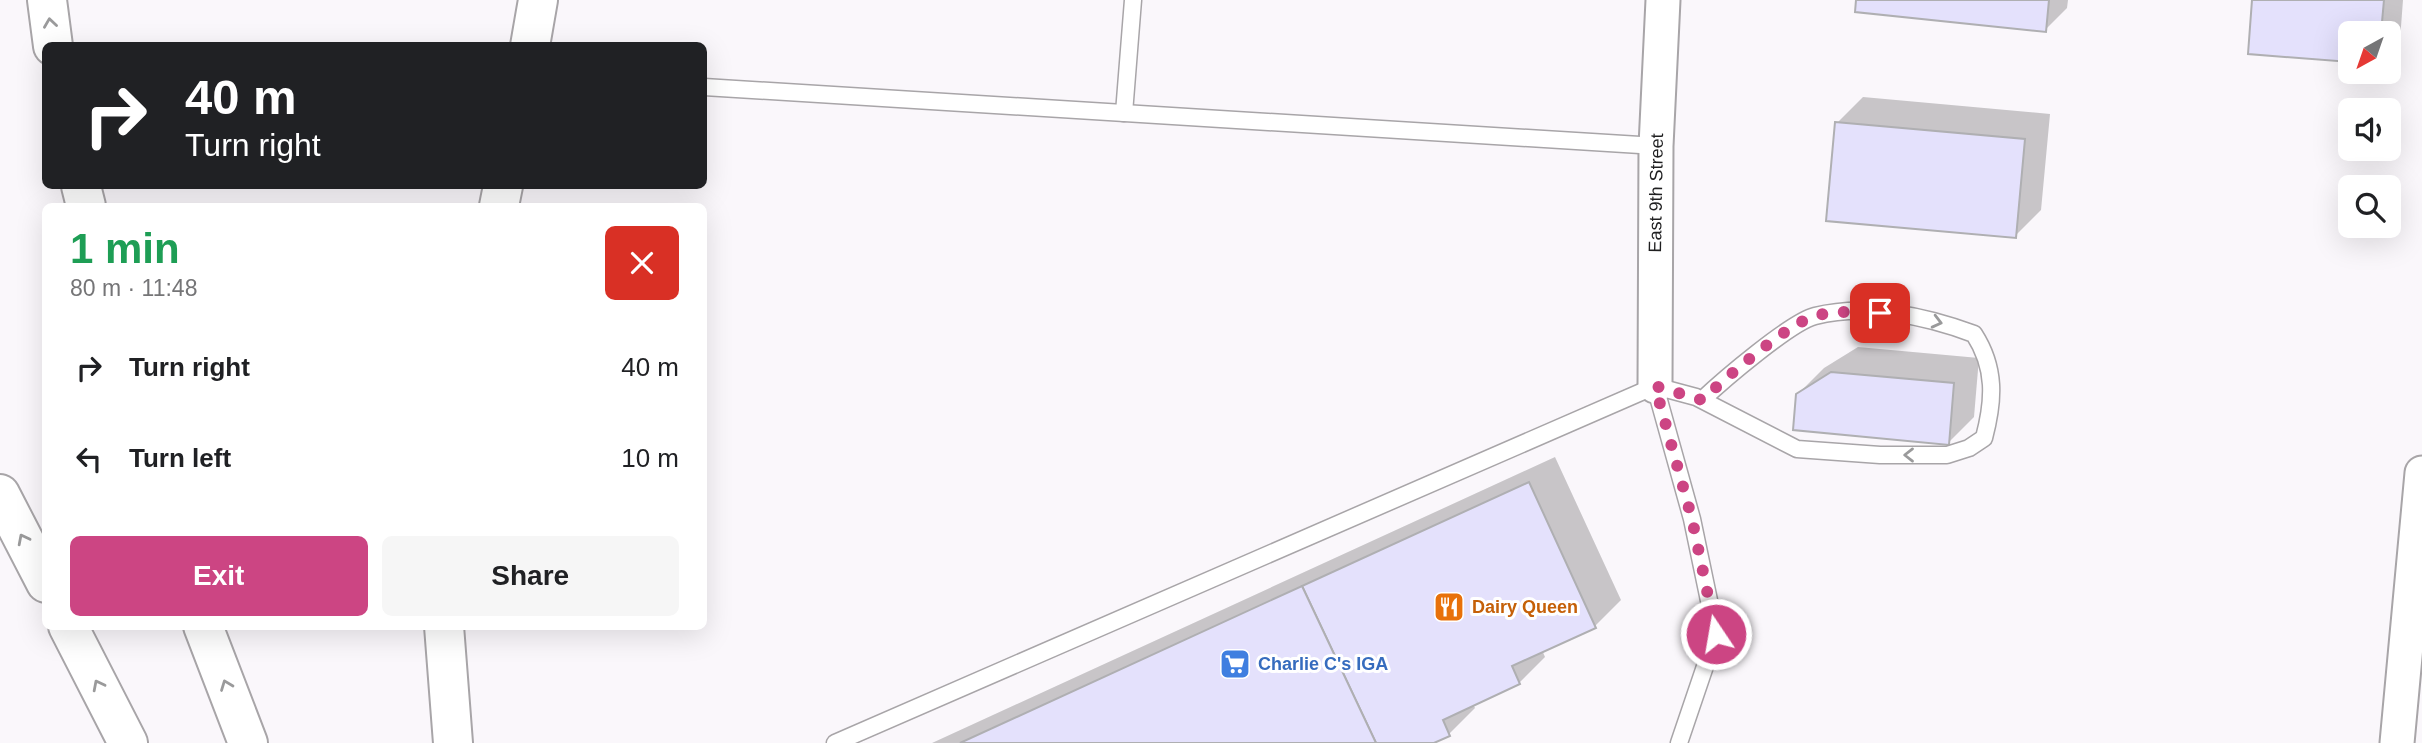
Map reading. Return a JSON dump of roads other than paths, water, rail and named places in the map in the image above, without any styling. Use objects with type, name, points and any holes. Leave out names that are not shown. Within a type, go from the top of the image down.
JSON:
[{"type":"main road","points":[[47,0],[52,42]]},
{"type":"main road","points":[[531,42],[538,0]]},
{"type":"main road","points":[[0,494],[42,575]]},
{"type":"main road","points":[[70,630],[128,743]]},
{"type":"main road","points":[[205,630],[248,743]]},
{"type":"main road","points":[[444,630],[453,743]]},
{"type":"street","name":"East 9th Street","points":[[1655,386],[1656,146],[1663,0]]},
{"type":"street","points":[[2397,743],[2422,473]]},
{"type":"lane","points":[[1124,113],[1133,0]]},
{"type":"lane","points":[[707,87],[1656,146]]},
{"type":"lane","points":[[835,743],[1655,386],[1702,400],[1797,449],[1923,455],[1947,455],[1969,448],[1984,439],[1992,397],[1989,362],[1974,334],[1917,317],[1848,312],[1813,316],[1786,331],[1702,400]]},
{"type":"lane","points":[[1655,386],[1692,519],[1716,634],[1679,743]]},
{"type":"place","name":"Dairy Queen","points":[[1449,607]]},
{"type":"place","name":"Charlie C's IGA","points":[[1235,664]]}]
